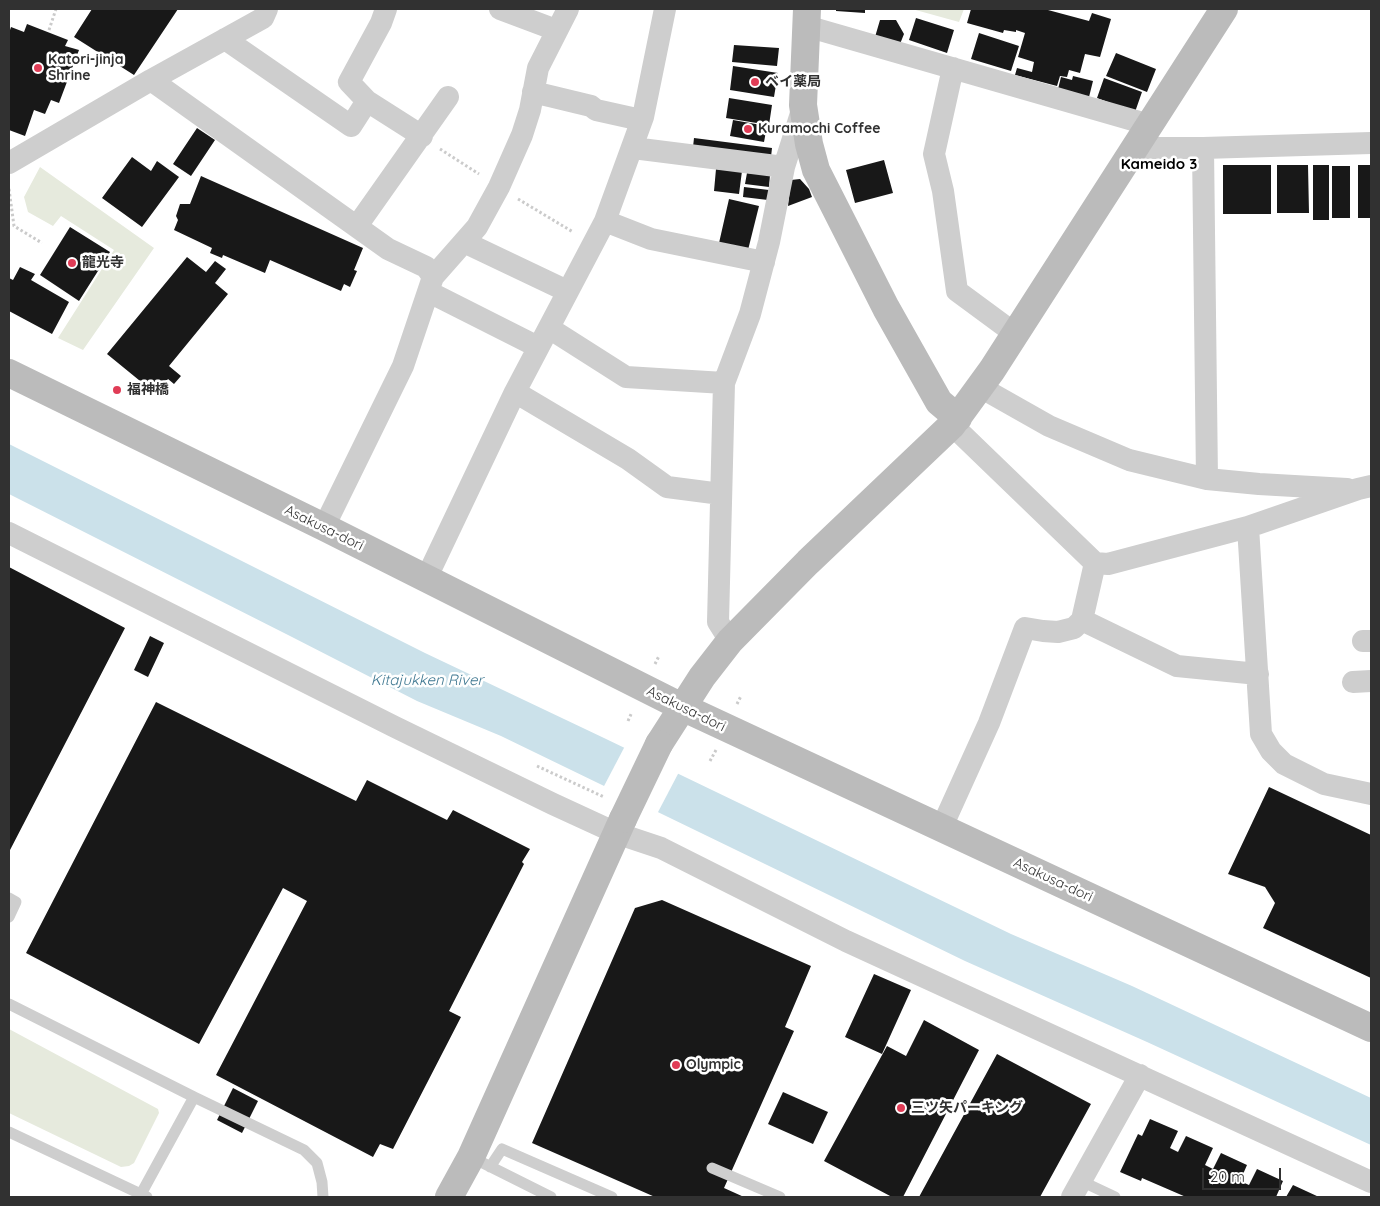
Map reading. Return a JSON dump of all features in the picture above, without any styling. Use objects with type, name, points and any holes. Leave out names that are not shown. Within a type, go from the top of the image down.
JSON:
[{"type":"street","points":[[9,163],[151,80],[263,18],[267,9]]},
{"type":"street","points":[[386,9],[381,24],[349,82],[367,101],[422,136]]},
{"type":"street","points":[[500,9],[556,30]]},
{"type":"street","points":[[324,527],[403,366],[431,285],[477,227],[499,187],[522,135],[530,110],[538,68],[568,9]]},
{"type":"street","points":[[426,578],[515,392],[605,221],[633,148],[641,120],[665,9]]},
{"type":"street","points":[[449,1197],[481,1162],[619,826],[659,744],[702,676],[730,641],[808,562],[955,422],[980,387],[1136,148],[1224,9]]},
{"type":"street","points":[[1150,124],[954,68],[806,17],[804,105],[809,144],[816,170],[886,308],[939,402],[955,422],[1095,563],[1108,564],[1248,527],[1364,488]]},
{"type":"street","points":[[225,39],[352,126],[367,101]]},
{"type":"street","points":[[954,68],[934,154],[943,191],[946,225],[957,291],[1014,333]]},
{"type":"street","points":[[151,80],[388,249],[426,267],[431,285],[626,377],[724,383]]},
{"type":"street","points":[[533,92],[591,106],[596,110],[641,120]]},
{"type":"street","points":[[358,226],[448,97]]},
{"type":"street","points":[[730,641],[718,622],[724,383],[750,314],[764,262],[784,167],[804,105]]},
{"type":"street","points":[[1136,148],[1371,143]]},
{"type":"street","points":[[633,148],[784,167]]},
{"type":"street","points":[[1204,148],[1207,479]]},
{"type":"street","points":[[605,221],[651,239],[764,262]]},
{"type":"street","points":[[464,242],[567,291]]},
{"type":"street","name":"Asakusa-dori","points":[[9,373],[324,527],[682,707],[1371,1028]]},
{"type":"street","points":[[980,387],[1049,426],[1128,460],[1207,479],[1259,484],[1364,488]]},
{"type":"street","points":[[515,392],[628,459],[667,488],[721,494]]},
{"type":"street","points":[[1248,527],[1262,734],[1271,751],[1284,764],[1324,784],[1371,794]]},
{"type":"street","points":[[9,533],[395,727],[619,826],[846,941],[1371,1182]]},
{"type":"street","points":[[941,829],[989,723],[1025,628],[1058,632],[1074,628],[1082,620],[1095,563]]},
{"type":"street","points":[[1082,620],[1177,666],[1258,674]]},
{"type":"street","points":[[1076,1189],[1140,1076]]},
{"type":"lane","points":[[9,898],[16,902],[9,917]]},
{"type":"lane","points":[[9,1004],[304,1150],[317,1163],[322,1182],[323,1197]]},
{"type":"lane","points":[[9,1132],[144,1196],[194,1097]]},
{"type":"lane","points":[[481,1162],[502,1149],[612,1197]]},
{"type":"lane","points":[[481,1162],[551,1197]]},
{"type":"lane","points":[[712,1168],[780,1197]]},
{"type":"lane","points":[[1076,1189],[1115,1197]]},
{"type":"path","points":[[50,30],[56,9]]},
{"type":"path","points":[[9,189],[14,226],[42,243]]},
{"type":"shaded area","points":[[912,9],[964,9],[959,22]]},
{"type":"shaded area","points":[[40,167],[154,248],[83,350],[58,338],[114,250],[61,216],[53,226],[28,212],[24,197]]},
{"type":"shaded area","points":[[9,1029],[158,1109],[159,1113],[134,1163],[121,1167],[9,1113]]},
{"type":"water","name":"Kitajukken River","points":[[9,444],[425,653],[1011,934],[1132,986],[1371,1098],[1371,1145],[965,961],[501,736],[417,701],[9,494]]},
{"type":"pier","points":[[625,746],[679,772],[657,814],[603,788]]},
{"type":"building","points":[[92,9],[178,9],[134,75],[74,37]]},
{"type":"building","points":[[836,9],[865,9],[865,13],[836,11]]},
{"type":"building","points":[[971,9],[1048,9],[1089,21],[1092,13],[1111,19],[1100,57],[1085,54],[1080,73],[1069,70],[1067,77],[1060,76],[1057,86],[1015,75],[1017,68],[1032,72],[1034,62],[1018,57],[1025,33],[1016,30],[1016,32],[1004,30],[1003,33],[967,23]]},
{"type":"building","points":[[916,18],[954,30],[947,53],[909,40]]},
{"type":"building","points":[[880,20],[896,20],[904,34],[900,44],[875,37]]},
{"type":"building","points":[[27,24],[68,40],[65,46],[79,50],[59,103],[51,100],[45,114],[34,110],[25,136],[9,130],[9,33],[11,27],[24,32]]},
{"type":"building","points":[[979,33],[1019,46],[1011,71],[971,59]]},
{"type":"building","points":[[734,45],[779,48],[777,66],[732,62]]},
{"type":"building","points":[[1116,53],[1156,69],[1147,92],[1106,76]]},
{"type":"building","points":[[733,66],[778,73],[774,97],[730,90]]},
{"type":"building","points":[[1073,76],[1093,81],[1089,97],[1058,89],[1061,77],[1072,80]]},
{"type":"building","points":[[1104,78],[1142,92],[1135,112],[1097,98]]},
{"type":"building","points":[[729,98],[772,105],[769,125],[726,118]]},
{"type":"building","points":[[733,120],[767,126],[764,142],[730,136]]},
{"type":"building","points":[[197,128],[215,140],[191,176],[173,164]]},
{"type":"building","points":[[694,138],[772,148],[771,157],[693,147]]},
{"type":"building","points":[[132,157],[151,171],[157,161],[179,177],[142,227],[102,198]]},
{"type":"building","points":[[884,160],[893,193],[855,203],[846,170]]},
{"type":"building","points":[[1223,165],[1271,165],[1271,214],[1223,214]]},
{"type":"building","points":[[1277,165],[1308,165],[1309,213],[1277,213]]},
{"type":"building","points":[[1313,165],[1329,165],[1329,220],[1313,220]]},
{"type":"building","points":[[1358,165],[1371,165],[1371,218],[1358,218]]},
{"type":"building","points":[[1332,166],[1350,166],[1350,218],[1332,218]]},
{"type":"building","points":[[716,169],[742,171],[739,194],[714,191]]},
{"type":"building","points":[[747,173],[770,175],[769,187],[745,184]]},
{"type":"building","points":[[201,176],[363,248],[354,270],[357,271],[350,287],[344,284],[341,291],[270,260],[265,273],[223,255],[222,258],[210,253],[212,248],[174,230],[178,220],[176,216],[180,204],[190,204]]},
{"type":"building","points":[[800,179],[809,189],[812,197],[788,206],[791,180]]},
{"type":"building","points":[[744,187],[769,190],[768,200],[743,197]]},
{"type":"building","points":[[729,199],[759,206],[748,250],[719,243]]},
{"type":"building","points":[[70,227],[110,252],[79,301],[40,275]]},
{"type":"building","points":[[187,257],[206,272],[215,261],[226,269],[215,283],[228,294],[169,366],[181,376],[174,384],[168,379],[156,394],[107,354]]},
{"type":"building","points":[[20,267],[35,274],[31,280],[69,302],[52,334],[9,311],[9,278],[13,280]]},
{"type":"building","points":[[9,567],[125,628],[9,852]]},
{"type":"building","points":[[150,636],[164,643],[148,677],[134,670]]},
{"type":"building","points":[[156,702],[356,801],[367,780],[447,820],[453,810],[530,849],[449,1011],[461,1017],[393,1149],[380,1144],[373,1157],[216,1075],[307,901],[283,888],[199,1044],[26,953]]},
{"type":"building","points":[[1269,787],[1371,835],[1371,978],[1263,928],[1275,903],[1265,887],[1228,874]]},
{"type":"building","points":[[662,900],[811,966],[785,1027],[794,1031],[724,1188],[744,1197],[655,1197],[532,1143],[635,908]]},
{"type":"building","points":[[874,974],[911,990],[882,1054],[845,1037]]},
{"type":"building","name":"三ツ矢パーキング","points":[[924,1020],[979,1050],[903,1197],[892,1197],[824,1161],[887,1046],[906,1056]]},
{"type":"building","points":[[997,1054],[1091,1104],[1040,1197],[919,1197]]},
{"type":"building","points":[[233,1088],[258,1101],[242,1133],[217,1120]]},
{"type":"building","points":[[783,1092],[828,1112],[813,1144],[768,1124]]},
{"type":"building","points":[[1150,1119],[1178,1131],[1170,1148],[1178,1152],[1186,1136],[1213,1148],[1205,1165],[1213,1169],[1221,1153],[1247,1165],[1240,1181],[1249,1185],[1257,1169],[1283,1181],[1276,1197],[1186,1197],[1142,1178],[1141,1181],[1120,1172],[1138,1134],[1142,1136]]},
{"type":"building","points":[[1293,1185],[1319,1197],[1286,1197]]},
{"type":"place","name":"Katori-jinja Shrine","points":[[38,68]]},
{"type":"place","name":"ベイ薬局","points":[[755,82]]},
{"type":"place","name":"Kuramochi Coffee","points":[[748,129]]},
{"type":"place","name":"龍光寺","points":[[72,263]]},
{"type":"place","name":"福神橋","points":[[117,390]]},
{"type":"place","name":"Olympic","points":[[676,1065]]},
{"type":"place","name":"三ツ矢パーキング","points":[[901,1108]]},
{"type":"district","name":"Kameido 3","points":[[1159,164]]}]
